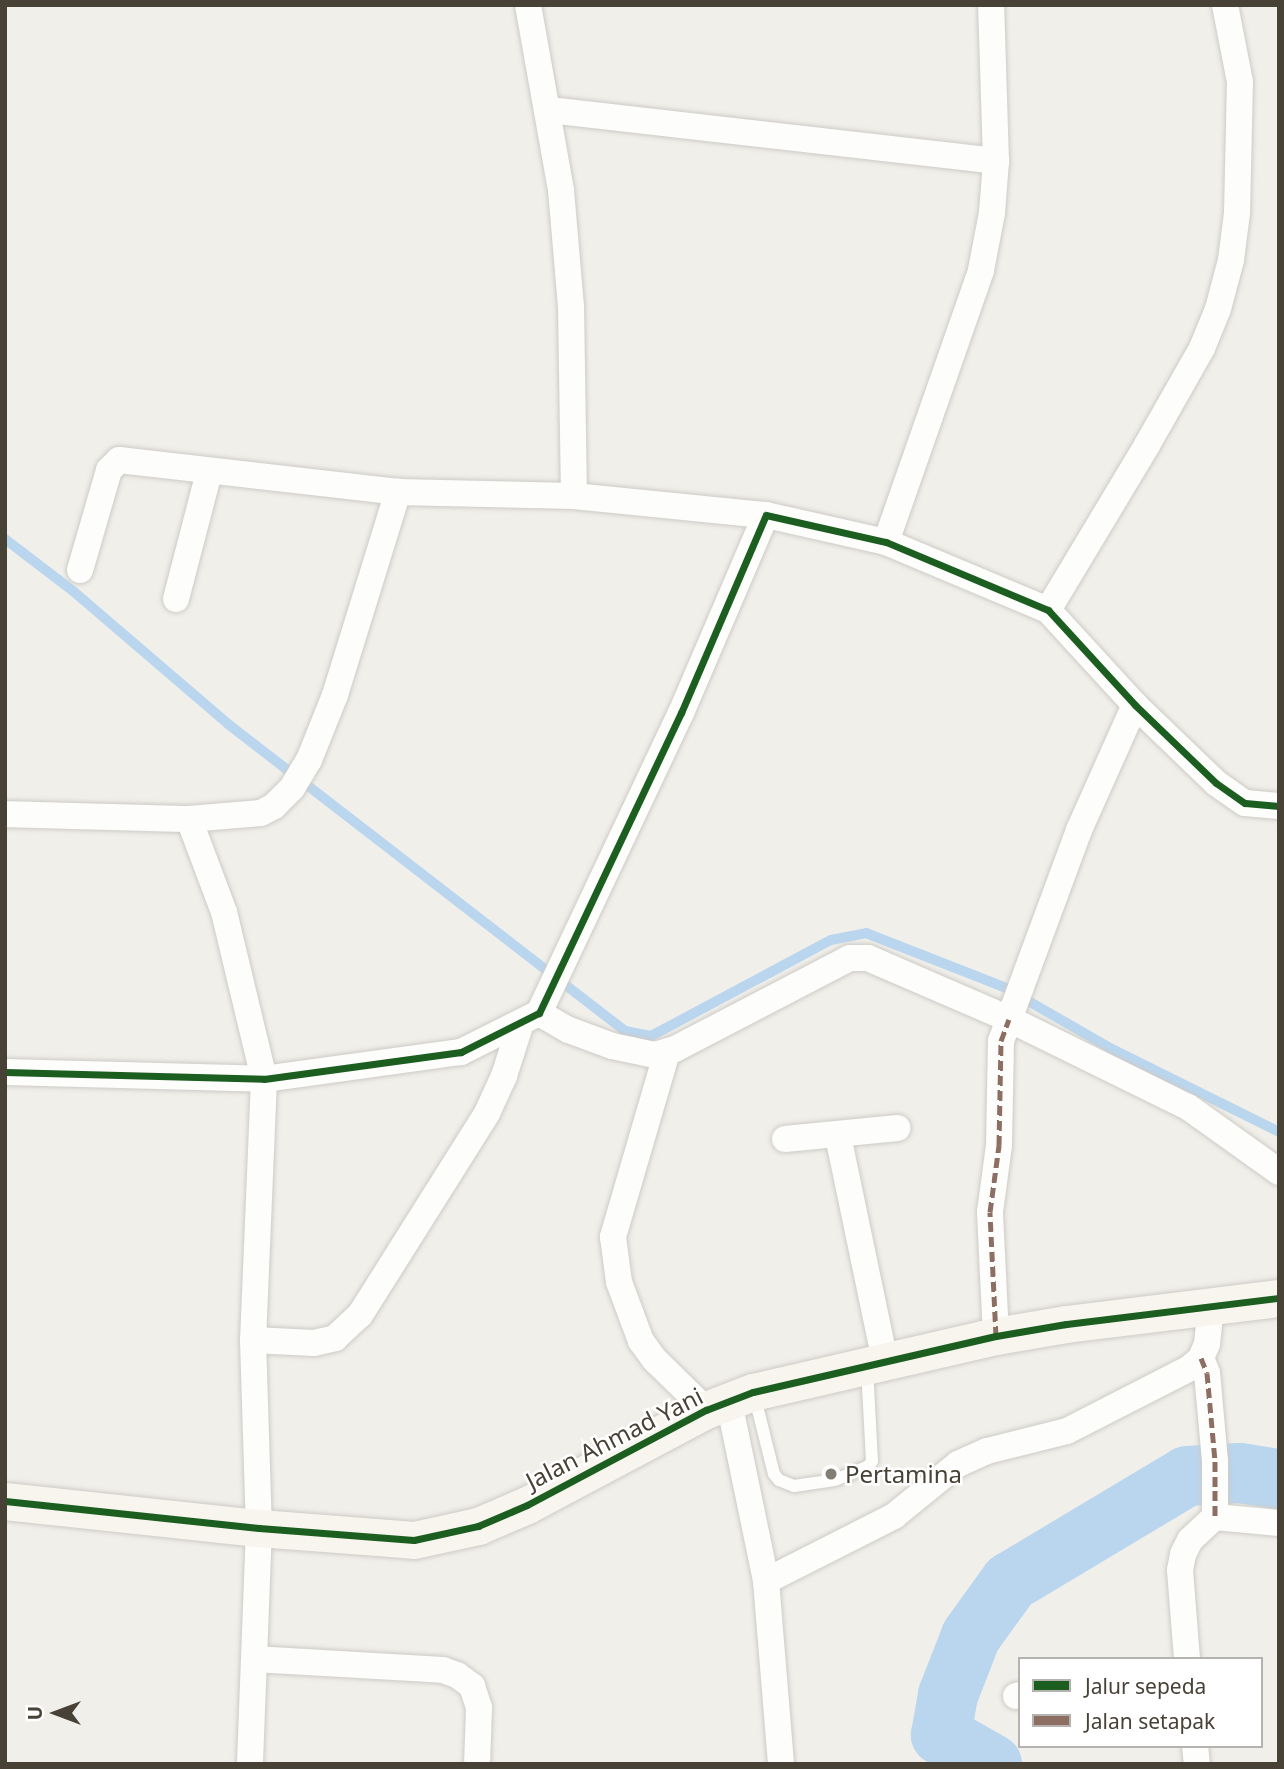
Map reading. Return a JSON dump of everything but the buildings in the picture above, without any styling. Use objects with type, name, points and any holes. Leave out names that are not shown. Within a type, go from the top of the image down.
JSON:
[{"type":"street","points":[[528,5],[549,110],[561,190],[571,306],[574,496]]},
{"type":"street","points":[[886,542],[981,270],[992,214],[996,161],[992,5]]},
{"type":"street","points":[[1048,610],[1195,360],[1218,309],[1231,260],[1237,214],[1240,96],[1225,5]]},
{"type":"street","points":[[549,110],[996,161]]},
{"type":"street","points":[[80,570],[113,463],[123,460],[398,492],[574,496],[766,515],[886,542],[1048,610],[1135,705],[1231,794],[1245,803],[1279,806]]},
{"type":"street","points":[[176,599],[209,472]]},
{"type":"street","points":[[5,814],[189,819],[261,813],[274,806],[292,788],[309,760],[335,695],[398,492]]},
{"type":"street","points":[[253,1340],[314,1343],[335,1338],[360,1315],[487,1113],[535,1011],[564,961],[681,713],[766,515]]},
{"type":"street","points":[[996,1336],[990,1212],[999,1145],[1002,1041],[1079,830],[1135,705]]},
{"type":"street","points":[[189,819],[224,912],[264,1079],[253,1340],[259,1528],[250,1764]]},
{"type":"street","points":[[535,1011],[569,1030],[630,1052],[655,1055],[667,1052],[850,958],[858,957],[1015,1003],[1188,1107],[1279,1172]]},
{"type":"street","points":[[5,1072],[264,1079],[461,1052],[535,1011]]},
{"type":"street","points":[[667,1052],[613,1237],[619,1282],[641,1341],[655,1360],[729,1401],[766,1581],[781,1764]]},
{"type":"street","points":[[785,1139],[838,1136],[897,1128]]},
{"type":"street","points":[[838,1136],[876,1363]]},
{"type":"street","name":"Jalan Ahmad Yani","points":[[5,1501],[259,1528],[414,1540],[478,1525],[527,1505],[729,1401],[876,1363],[996,1336],[1211,1305],[1279,1298]]},
{"type":"street","points":[[766,1581],[894,1516],[958,1464],[987,1451],[1067,1431],[1190,1368],[1201,1357],[1207,1345],[1211,1305]]},
{"type":"street","points":[[1187,1657],[1180,1570],[1183,1554],[1190,1540],[1215,1517],[1215,1461],[1207,1373],[1201,1357]]},
{"type":"street","points":[[1215,1517],[1279,1523]]},
{"type":"street","points":[[254,1659],[443,1670],[457,1675],[472,1686],[480,1708],[477,1764]]},
{"type":"lane","points":[[729,1401],[779,1480],[794,1486],[835,1480],[868,1467],[873,1461],[876,1363]]},
{"type":"waterway","points":[[5,539],[73,591],[228,724],[625,1031],[651,1036],[831,940],[866,933],[1004,987],[1112,1049],[1279,1132]]},
{"type":"waterway","points":[[992,1764],[941,1735],[948,1695],[971,1636],[1010,1582],[1187,1476],[1240,1473],[1279,1479]]},
{"type":"marked path","points":[[996,1336],[990,1212],[999,1145],[1001,1041],[1009,1019]]},
{"type":"marked path","points":[[1201,1358],[1207,1373],[1215,1461],[1215,1517]]},
{"type":"cycle path","points":[[5,1072],[264,1079],[461,1052],[539,1013],[681,713],[766,515],[886,542],[1048,610],[1135,705],[1216,783],[1245,803],[1279,806]]},
{"type":"cycle path","points":[[5,1501],[259,1528],[414,1540],[478,1526],[527,1505],[706,1410],[753,1392],[996,1336],[1066,1324],[1279,1298]]},
{"type":"place","name":"Pertamina","points":[[831,1474]]}]
